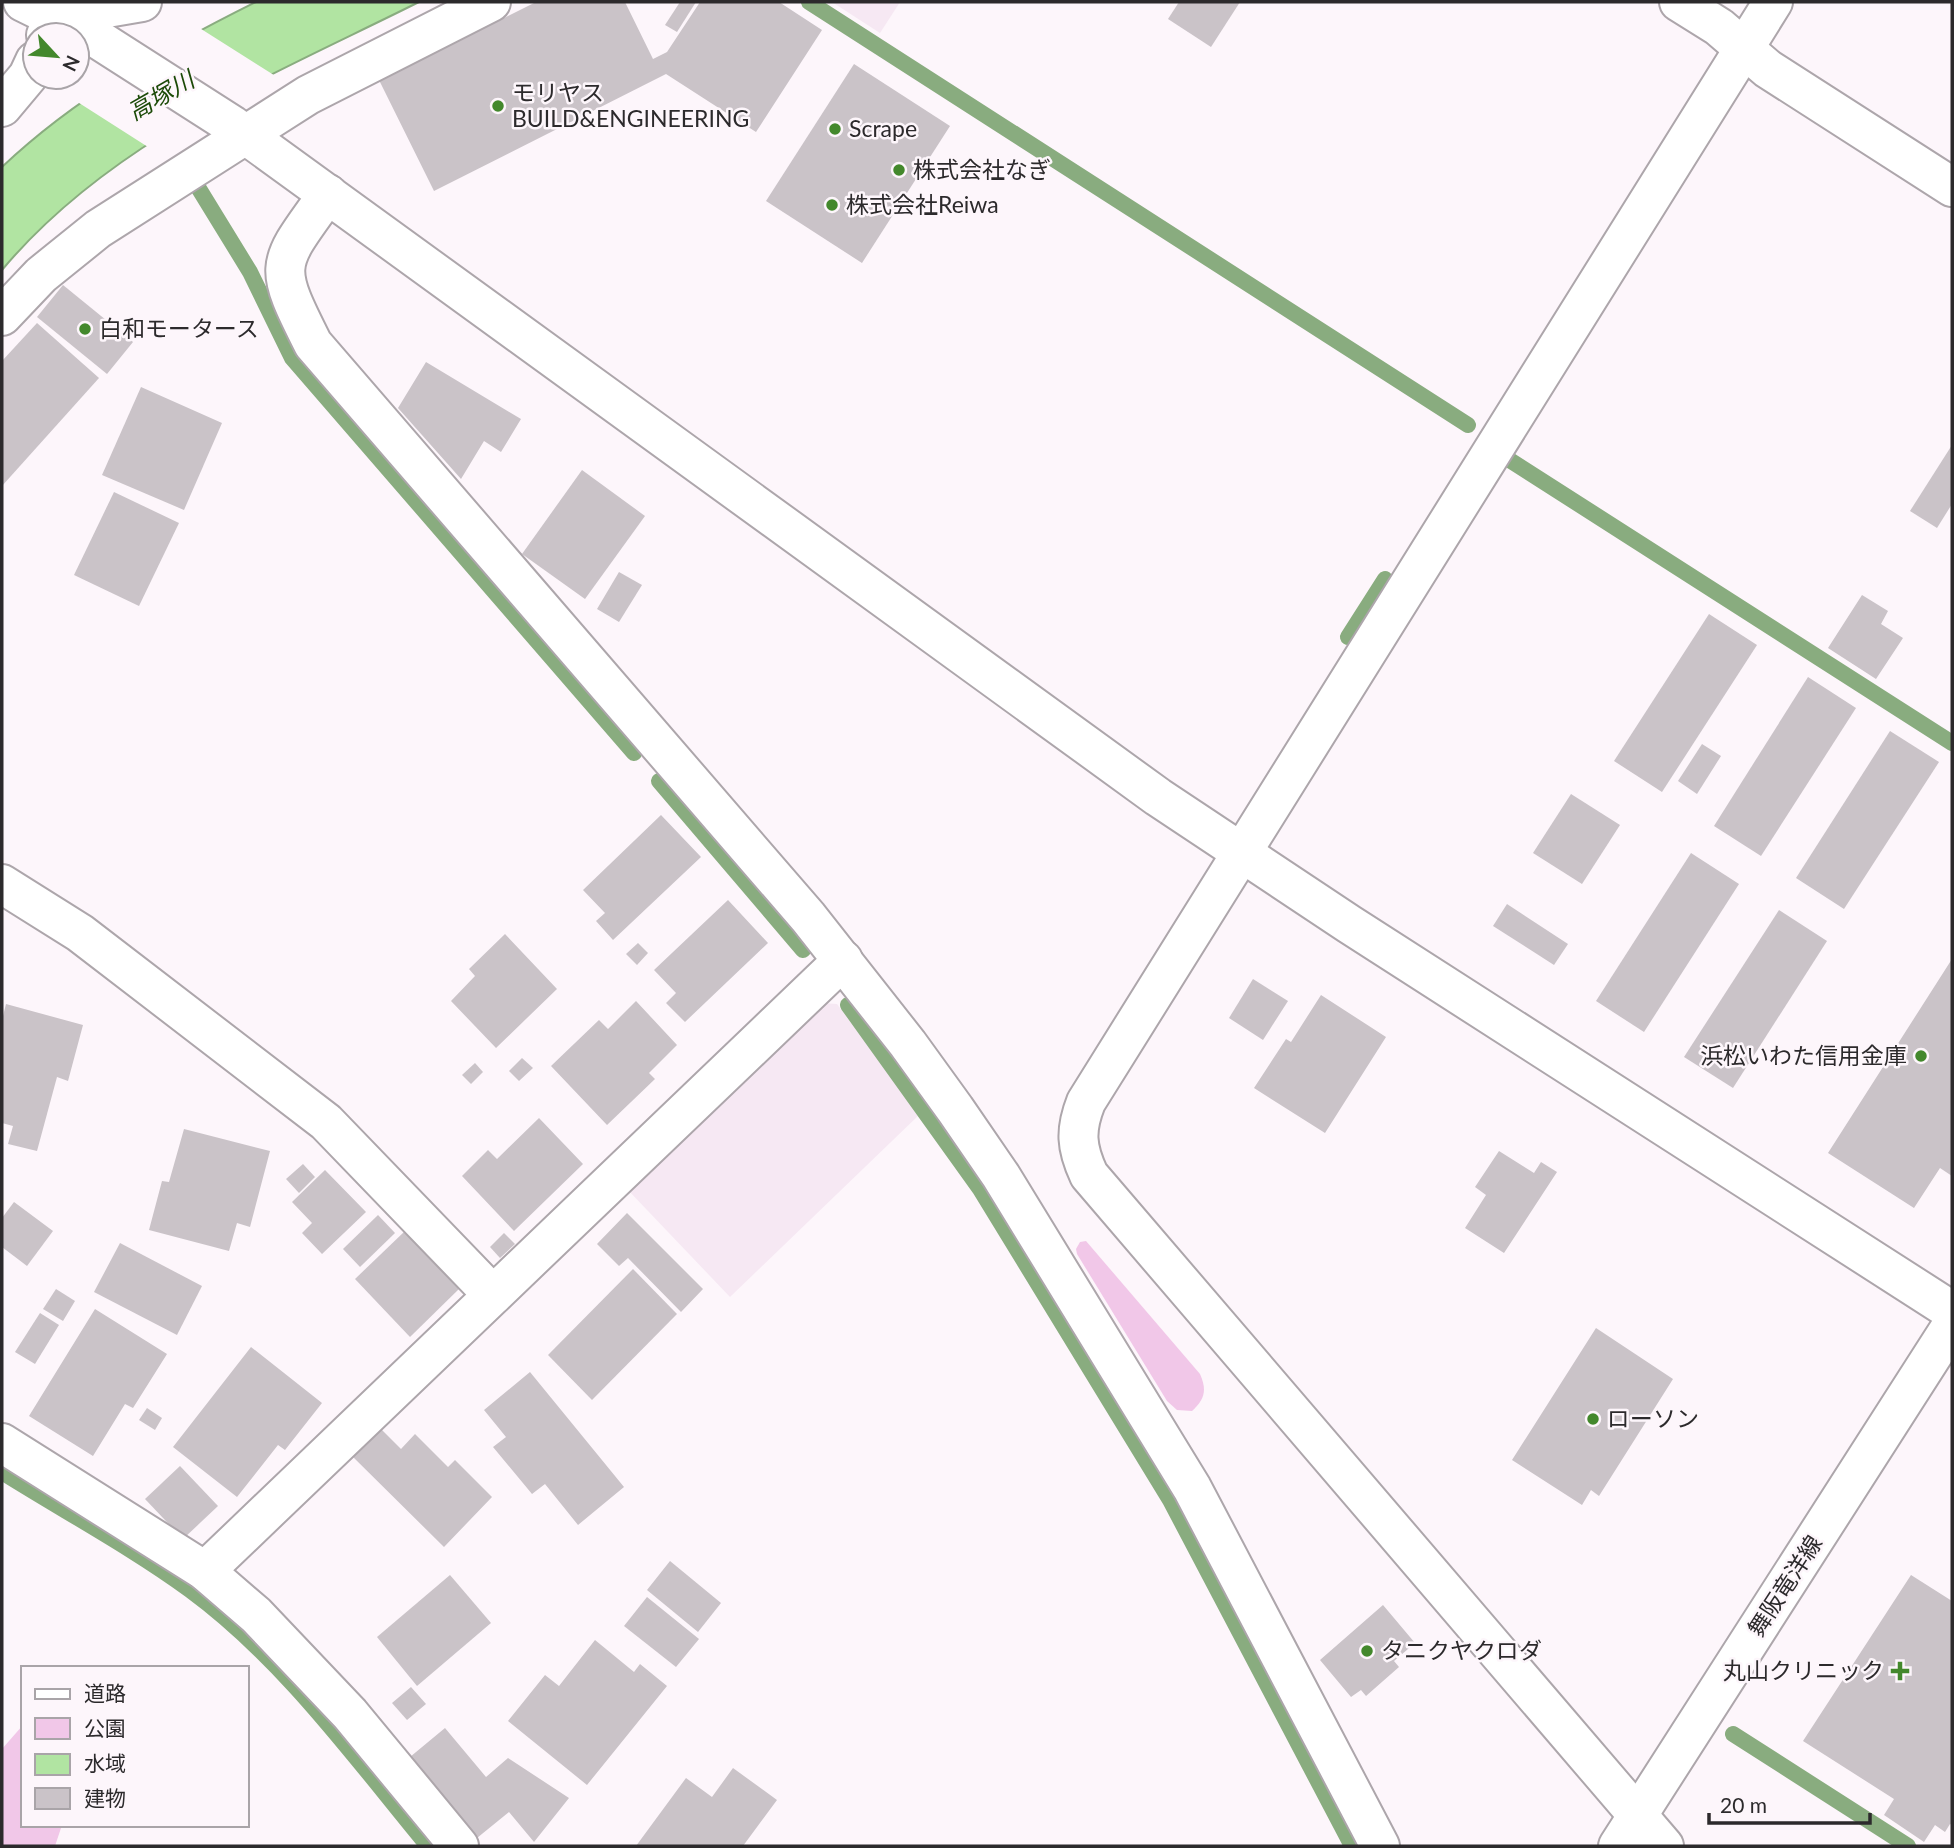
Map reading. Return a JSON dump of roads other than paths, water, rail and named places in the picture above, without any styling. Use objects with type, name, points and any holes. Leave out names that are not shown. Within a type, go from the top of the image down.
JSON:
[{"type":"street","points":[[46,14],[142,2]]},
{"type":"street","points":[[2,316],[41,275],[98,229],[239,130],[491,2]]},
{"type":"street","points":[[1679,2],[1744,48],[1768,69],[1952,187]]},
{"type":"street","points":[[1664,1846],[1627,1832],[1089,1175],[1078,1152],[1077,1126],[1086,1102],[1773,2]]},
{"type":"street","points":[[46,14],[117,51],[239,130],[1041,715],[1241,854],[1952,1311]]},
{"type":"street","points":[[2,107],[21,84]]},
{"type":"street","points":[[328,194],[290,247],[284,276],[288,295],[313,344],[843,960],[908,1044],[1001,1176],[1192,1488],[1380,1846]]},
{"type":"street","points":[[2,884],[80,933],[326,1122],[493,1295]]},
{"type":"street","points":[[205,1571],[843,960]]},
{"type":"street","name":"舞阪竜洋線","points":[[1627,1832],[1952,1325]]},
{"type":"street","points":[[2,1443],[205,1571],[304,1663],[350,1714],[459,1846]]},
{"type":"water","name":"高塚川","points":[[256,2],[419,2],[251,85],[143,148],[92,184],[45,224],[2,270],[2,167],[60,118],[123,75]]},
{"type":"waterway","points":[[809,2],[1468,425]]},
{"type":"waterway","points":[[196,184],[250,272],[292,358],[634,753]]},
{"type":"waterway","points":[[1508,459],[1952,743]]},
{"type":"waterway","points":[[1348,637],[1385,579]]},
{"type":"waterway","points":[[659,781],[803,950]]},
{"type":"waterway","points":[[848,1005],[980,1189],[1170,1500],[1352,1846]]},
{"type":"waterway","points":[[2,1472],[144,1559],[224,1617],[257,1647],[317,1711],[428,1846]]},
{"type":"waterway","points":[[1733,1734],[1908,1846]]},
{"type":"place","name":"モリヤス BUILD&ENGINEERING","points":[[498,106]]},
{"type":"place","name":"Scrape","points":[[835,129]]},
{"type":"place","name":"株式会社なぎ","points":[[899,170]]},
{"type":"place","name":"株式会社Reiwa","points":[[832,205]]},
{"type":"place","name":"白和モータース","points":[[85,329]]},
{"type":"place","name":"浜松いわた信用金庫","points":[[1921,1056]]},
{"type":"place","name":"ローソン","points":[[1593,1419]]},
{"type":"place","name":"タニクヤクロダ","points":[[1367,1651]]},
{"type":"place","name":"丸山クリニック","points":[[1900,1671]]}]
